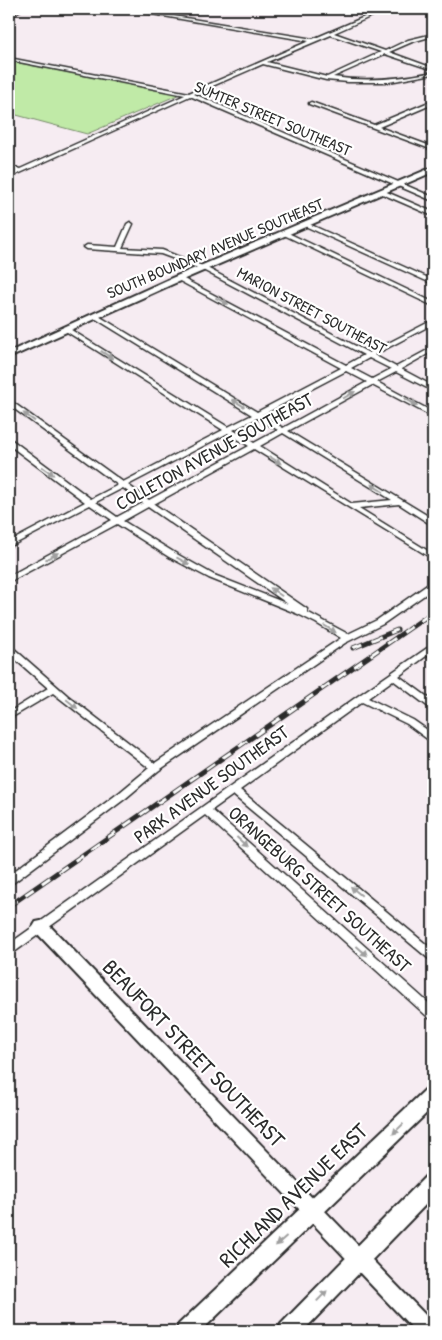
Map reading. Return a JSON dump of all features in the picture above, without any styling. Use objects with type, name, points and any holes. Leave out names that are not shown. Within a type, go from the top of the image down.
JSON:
[{"type":"main road","name":"RICHLAND AVENUE EAST","points":[[186,1331],[314,1211],[433,1095]]},
{"type":"main road","points":[[288,1331],[433,1183]]},
{"type":"street","points":[[9,15],[21,9]]},
{"type":"street","points":[[124,9],[312,40]]},
{"type":"street","points":[[9,176],[190,94],[386,9]]},
{"type":"street","points":[[330,33],[433,69]]},
{"type":"street","points":[[326,79],[410,40],[433,35]]},
{"type":"street","name":"SUMTER STREET SOUTHEAST","points":[[9,58],[190,94],[433,200]]},
{"type":"street","points":[[264,63],[326,79],[352,82],[380,82],[433,73]]},
{"type":"street","points":[[311,103],[433,149]]},
{"type":"street","points":[[374,127],[432,103]]},
{"type":"street","points":[[9,167],[21,171]]},
{"type":"street","name":"SOUTH BOUNDARY AVENUE SOUTHEAST","points":[[9,354],[178,278],[286,234],[433,169]]},
{"type":"street","points":[[382,192],[433,214]]},
{"type":"street","points":[[119,249],[130,224]]},
{"type":"street","points":[[307,224],[433,282]]},
{"type":"street","points":[[286,234],[433,304]]},
{"type":"street","name":"MARION STREET SOUTHEAST","points":[[87,247],[162,252],[204,268],[433,389]]},
{"type":"street","name":"MARION STREET SOUTHEAST","points":[[178,278],[433,415]]},
{"type":"street","points":[[95,316],[285,430],[433,522]]},
{"type":"street","name":"COLLETON AVENUE SOUTHEAST","points":[[9,545],[433,322]]},
{"type":"street","points":[[66,329],[433,557]]},
{"type":"street","name":"COLLETON AVENUE SOUTHEAST","points":[[9,579],[433,349]]},
{"type":"street","points":[[9,402],[149,504],[316,620],[348,638]]},
{"type":"street","points":[[9,442],[118,521],[177,558],[226,584],[316,620]]},
{"type":"street","points":[[351,506],[400,502]]},
{"type":"street","points":[[10,877],[123,795],[155,768],[348,638],[380,622],[433,585]]},
{"type":"street","name":"PARK AVENUE SOUTHEAST","points":[[9,950],[433,647]]},
{"type":"street","points":[[9,649],[54,688],[155,768]]},
{"type":"street","points":[[393,676],[433,706]]},
{"type":"street","points":[[9,716],[54,688]]},
{"type":"street","points":[[361,698],[410,722],[433,739]]},
{"type":"street","name":"ORANGEBURG STREET SOUTHEAST","points":[[234,790],[433,956]]},
{"type":"street","name":"ORANGEBURG STREET SOUTHEAST","points":[[206,810],[433,1014]]},
{"type":"street","name":"BEAUFORT STREET SOUTHEAST","points":[[41,927],[428,1331]]},
{"type":"green space","points":[[9,61],[180,94],[87,134],[9,113]]},
{"type":"railway","points":[[9,906],[433,612]]},
{"type":"railway","points":[[353,648],[397,630]]}]
